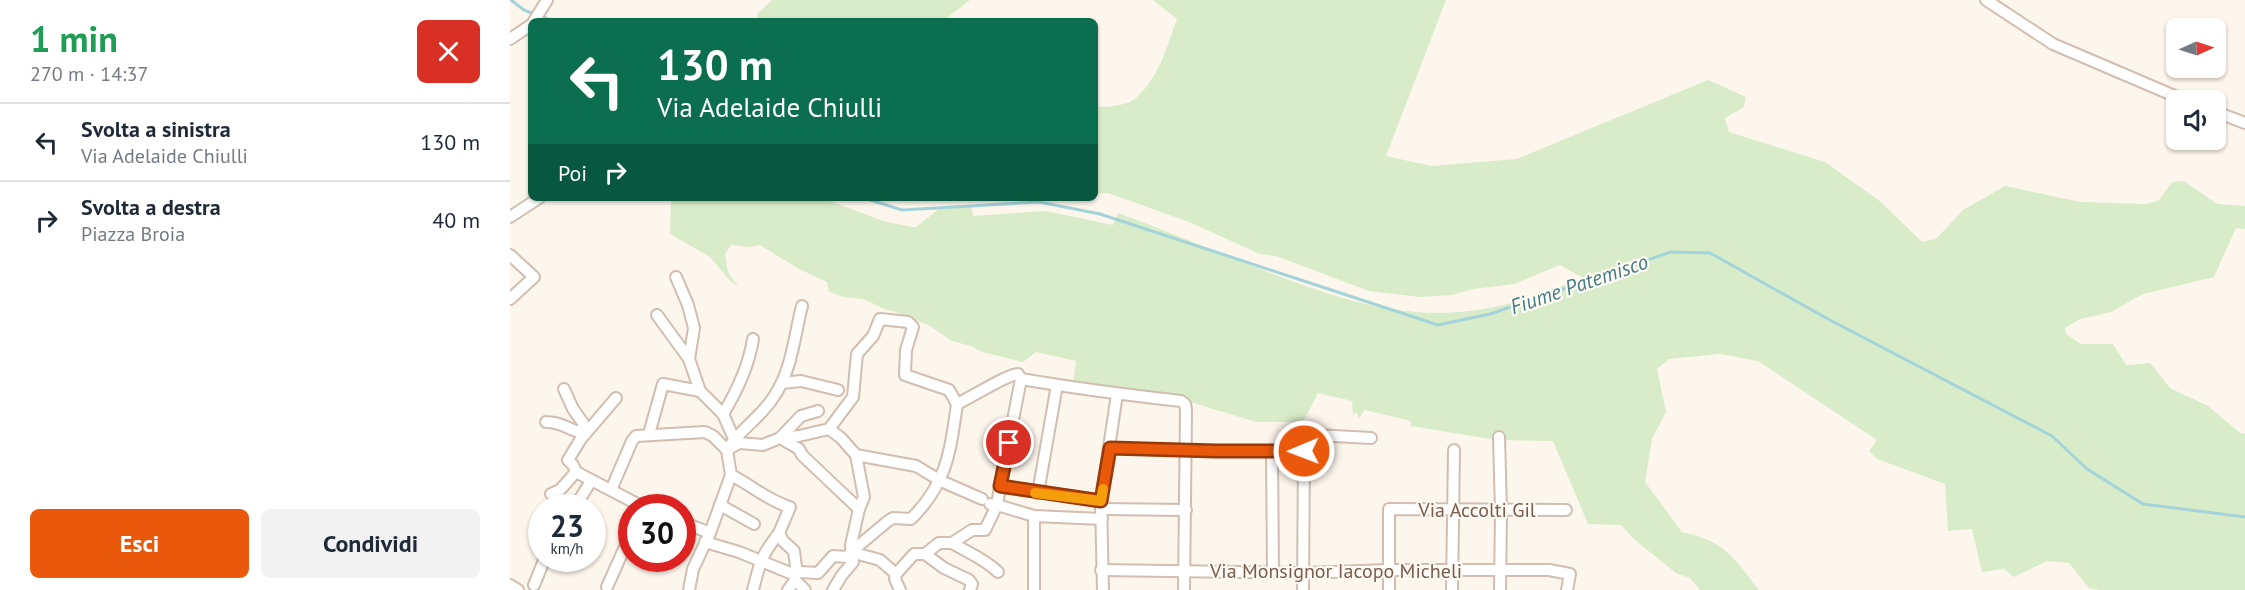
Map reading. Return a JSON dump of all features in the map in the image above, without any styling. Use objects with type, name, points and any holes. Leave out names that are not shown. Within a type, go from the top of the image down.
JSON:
[{"type":"street","points":[[1986,0],[2053,44],[2166,92]]},
{"type":"street","points":[[536,18],[547,1]]},
{"type":"street","points":[[510,39],[528,27]]},
{"type":"street","points":[[2226,116],[2245,123]]},
{"type":"street","points":[[510,218],[535,201]]},
{"type":"street","points":[[510,255],[534,277],[510,299]]},
{"type":"street","points":[[675,277],[688,304],[694,328],[689,359]]},
{"type":"street","points":[[727,450],[734,439],[764,410],[783,383],[802,306]]},
{"type":"street","points":[[657,315],[689,359],[699,391],[723,414],[734,439]]},
{"type":"street","points":[[727,450],[740,443],[763,445],[780,438],[829,429],[853,397],[857,354],[873,336],[880,319],[889,318],[908,322],[913,327],[906,350],[905,375],[949,390],[957,404],[952,438],[941,481],[923,507],[911,519],[893,518],[888,521],[847,556],[833,556],[818,573],[798,572],[788,590]]},
{"type":"street","points":[[723,414],[734,396],[750,355],[753,339]]},
{"type":"street","points":[[952,543],[972,530],[985,530],[997,505],[1021,379],[1018,374],[1011,374],[984,392],[957,404]]},
{"type":"street","points":[[1021,379],[1181,401],[1185,404],[1184,590]]},
{"type":"street","points":[[783,383],[801,381],[838,390]]},
{"type":"street","points":[[649,435],[663,384],[699,391]]},
{"type":"street","points":[[1038,493],[1057,385]]},
{"type":"street","points":[[564,389],[573,409],[583,423],[581,438]]},
{"type":"street","points":[[1102,590],[1101,510],[1117,394]]},
{"type":"street","points":[[616,398],[581,438],[568,460],[576,472],[618,494]]},
{"type":"street","points":[[780,438],[801,416],[818,411]]},
{"type":"street","points":[[546,422],[564,424],[578,432],[581,438]]},
{"type":"street","points":[[829,429],[841,438],[856,455],[858,475],[864,493],[851,544],[853,562],[842,574],[833,590]]},
{"type":"street","points":[[611,490],[636,436],[705,432],[713,436],[727,450],[731,475],[693,568],[689,590]]},
{"type":"street","points":[[1303,590],[1306,439],[1315,435],[1371,438]]},
{"type":"street","points":[[1499,437],[1500,590]]},
{"type":"street","points":[[780,438],[799,449],[802,455],[859,509]]},
{"type":"street","points":[[1110,448],[1304,451]]},
{"type":"street","points":[[1452,590],[1454,450]]},
{"type":"street","points":[[1272,451],[1273,572]]},
{"type":"street","points":[[856,455],[916,466],[941,481],[983,500],[1034,516],[1101,510],[1186,510]]},
{"type":"street","points":[[551,494],[560,490],[576,472]]},
{"type":"street","points":[[731,475],[753,486],[773,501],[790,507],[779,533],[767,547],[760,561],[753,590]]},
{"type":"street","points":[[583,494],[591,481]]},
{"type":"street","points":[[1000,486],[1038,493],[1101,510]]},
{"type":"street","points":[[720,506],[754,524]]},
{"type":"street","name":"Via Accolti Gil","points":[[1389,570],[1389,509],[1566,510]]},
{"type":"street","points":[[1034,516],[1034,590]]},
{"type":"street","points":[[696,531],[795,578],[805,590]]},
{"type":"street","points":[[779,533],[783,541],[794,551],[795,578]]},
{"type":"street","points":[[925,554],[939,543],[952,543],[986,561],[998,572]]},
{"type":"street","points":[[852,552],[880,560],[896,574]]},
{"type":"street","points":[[899,588],[895,579],[896,574],[914,554],[925,554],[944,568],[969,580],[971,587]]},
{"type":"street","points":[[607,587],[618,562]]},
{"type":"street","name":"Via Monsignor Iacopo Micheli","points":[[1101,570],[1303,573],[1389,570],[1549,570],[1570,574],[1567,590]]},
{"type":"street","points":[[1389,570],[1389,590]]},
{"type":"street","points":[[534,585],[539,572]]},
{"type":"street","points":[[510,585],[518,590]]},
{"type":"green space","points":[[772,0],[970,0],[947,18],[758,18],[757,14]]},
{"type":"green space","points":[[1153,0],[1446,0],[1386,156],[1431,166],[1517,159],[1708,80],[1746,97],[1744,107],[1725,118],[1729,132],[1825,162],[1881,202],[1922,242],[1936,239],[1963,210],[2005,186],[2081,202],[2147,204],[2159,200],[2172,182],[2184,181],[2217,204],[2245,206],[2245,229],[2236,228],[2214,277],[2143,294],[2111,312],[2080,319],[2065,328],[2066,334],[2081,344],[2113,344],[2126,365],[2150,363],[2170,388],[2208,406],[2240,433],[2245,434],[2245,590],[2099,590],[2089,588],[2069,563],[2047,561],[2014,577],[2004,569],[1982,572],[1972,529],[1948,531],[1945,484],[1877,459],[1869,451],[1877,440],[1758,361],[1720,354],[1669,359],[1657,369],[1666,412],[1652,439],[1645,482],[1682,532],[1709,540],[1727,552],[1759,590],[1700,590],[1690,578],[1676,573],[1635,540],[1621,525],[1588,524],[1553,441],[1496,440],[1411,426],[1411,421],[1365,410],[1359,418],[1356,412],[1353,416],[1352,401],[1318,393],[1303,422],[1256,422],[1177,398],[1073,383],[1076,361],[1036,352],[1023,362],[982,352],[971,346],[952,341],[930,326],[864,299],[844,297],[829,292],[827,282],[799,269],[760,245],[749,247],[731,245],[725,254],[728,272],[738,286],[731,282],[710,257],[670,234],[671,201],[830,201],[883,221],[912,227],[916,227],[939,209],[971,205],[973,216],[1046,211],[1113,225],[1118,213],[1309,287],[1361,303],[1414,312],[1469,311],[1498,306],[1583,278],[1560,265],[1514,284],[1473,289],[1452,295],[1420,297],[1369,291],[1276,256],[1260,254],[1189,222],[1108,193],[1098,194],[1098,107],[1127,103],[1144,90],[1161,61],[1177,19]]},
{"type":"waterway","name":"Fiume Patemisco","points":[[511,0],[534,14]]},
{"type":"waterway","name":"Fiume Patemisco","points":[[540,16],[545,18]]},
{"type":"waterway","name":"Fiume Patemisco","points":[[874,201],[902,210],[1039,202],[1100,214],[1438,325],[1490,314],[1671,252],[1710,253],[1828,319],[2052,436],[2087,469],[2143,504],[2245,517]]},
{"type":"slow traffic","points":[[1035,493],[1101,501],[1103,489]]},
{"type":"route","points":[[1009,443],[1000,486],[1101,501],[1110,448],[1304,451]]}]
